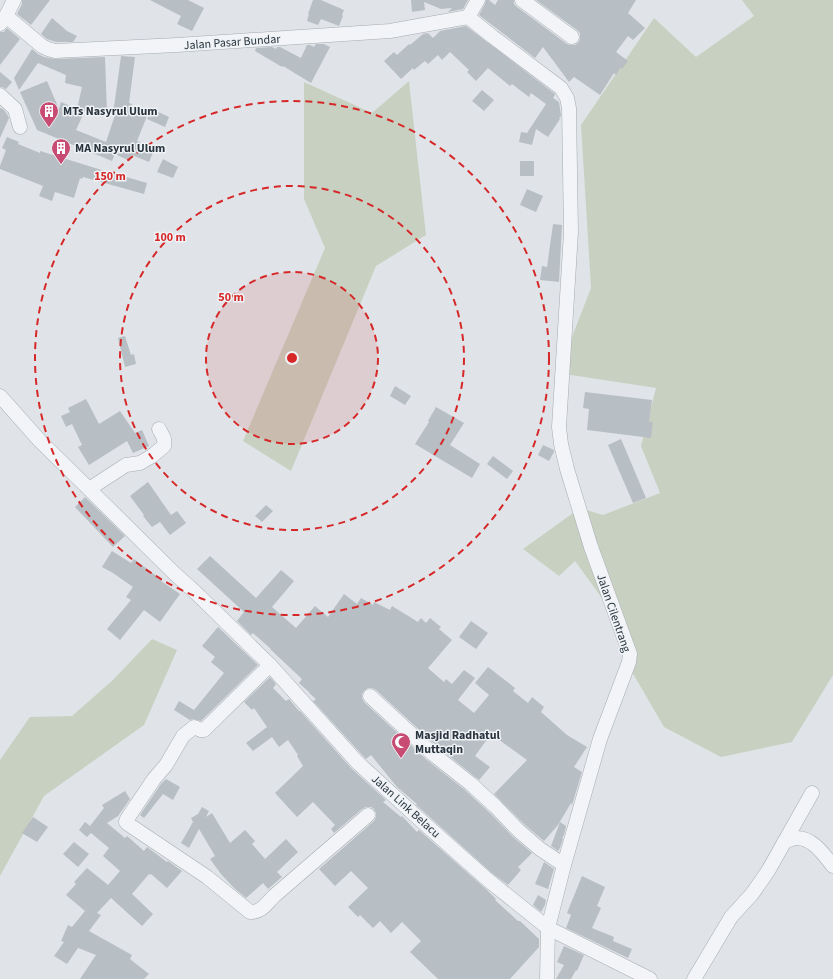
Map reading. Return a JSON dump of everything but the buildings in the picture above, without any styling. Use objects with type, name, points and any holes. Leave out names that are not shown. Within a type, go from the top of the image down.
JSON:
[{"type":"street","points":[[3,20],[14,0]]},
{"type":"street","points":[[468,16],[478,0]]},
{"type":"street","points":[[522,0],[572,36]]},
{"type":"street","name":"Jalan Pasar Bundar","points":[[3,20],[42,46],[55,51],[177,45],[390,31],[468,16]]},
{"type":"street","name":"Jalan Cilentrang","points":[[468,16],[493,37],[562,88],[567,98],[569,108],[571,232],[558,422],[566,469],[591,547],[630,654],[629,662],[600,739],[564,865],[548,928],[547,979]]},
{"type":"street","points":[[0,95],[15,109],[20,127]]},
{"type":"street","name":"Jalan Link Belacu","points":[[0,396],[40,440],[89,489],[270,665],[357,762],[417,817],[470,864],[548,928],[650,979]]},
{"type":"street","points":[[89,489],[126,465],[140,463],[152,456],[164,446],[164,438],[159,429]]},
{"type":"street","points":[[270,665],[204,730],[194,727],[183,736],[166,765],[150,784],[126,822],[207,877],[250,912],[254,912],[260,910],[368,815]]},
{"type":"street","points":[[370,696],[433,754],[471,784],[519,831],[540,849],[564,865]]},
{"type":"street","points":[[694,979],[731,917],[760,884],[812,793]]},
{"type":"street","points":[[784,842],[796,838],[811,842],[833,866]]},
{"type":"green space","points":[[742,0],[833,0],[833,675],[792,742],[721,757],[664,727],[628,665],[607,605],[575,561],[559,576],[523,549],[580,508],[603,515],[660,493],[641,446],[656,388],[558,373],[591,288],[581,125],[654,18],[696,57],[754,16]]},
{"type":"green space","points":[[409,81],[426,235],[376,266],[291,471],[243,441],[325,248],[304,199],[304,82],[372,113]]},
{"type":"green space","points":[[152,639],[177,650],[144,725],[44,796],[0,876],[0,760],[30,717],[72,716],[113,680]]},
{"type":"place","name":"MTs Nasyrul Ulum","points":[[49,128]]},
{"type":"place","name":"MA Nasyrul Ulum","points":[[61,165]]},
{"type":"place","name":"Masjid Radhatul Muttaqin","points":[[401,759]]}]
